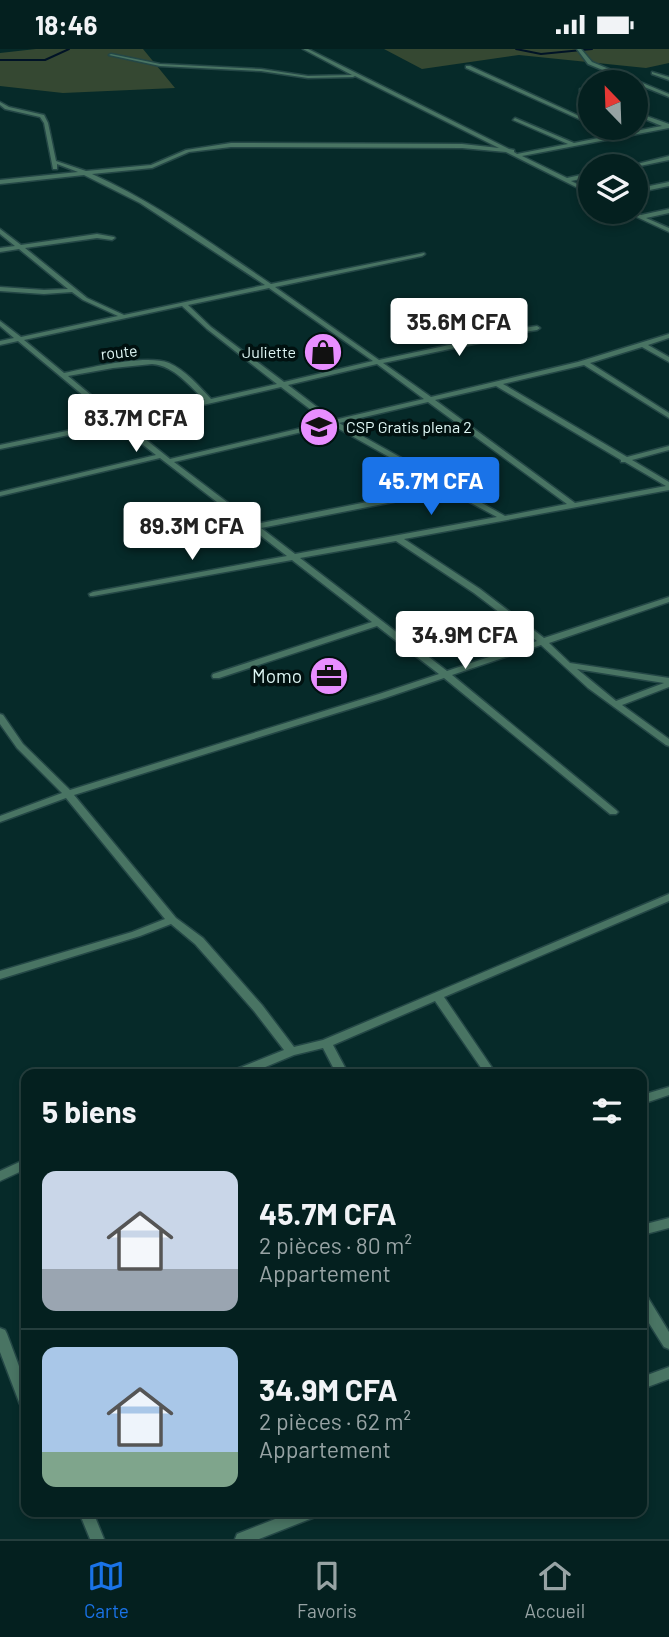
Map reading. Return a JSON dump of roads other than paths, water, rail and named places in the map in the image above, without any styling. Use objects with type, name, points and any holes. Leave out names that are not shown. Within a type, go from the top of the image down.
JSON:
[{"type":"street","points":[[305,49],[578,186]]},
{"type":"street","points":[[579,49],[590,63],[669,96]]},
{"type":"street","points":[[111,55],[160,65],[261,69],[299,76],[357,76]]},
{"type":"street","points":[[468,67],[578,117]]},
{"type":"street","points":[[654,73],[669,79]]},
{"type":"street","points":[[0,103],[7,108],[42,116],[55,162],[55,172],[49,176]]},
{"type":"street","points":[[648,118],[668,126]]},
{"type":"street","points":[[516,119],[574,144]]},
{"type":"street","points":[[648,130],[668,126]]},
{"type":"street","points":[[0,182],[155,165],[188,151],[231,145],[462,146],[515,153],[594,140]]},
{"type":"street","points":[[648,163],[669,158]]},
{"type":"street","points":[[55,162],[84,173],[165,216],[272,286],[573,505]]},
{"type":"street","points":[[566,180],[578,178]]},
{"type":"street","points":[[648,188],[669,184]]},
{"type":"street","points":[[648,216],[669,211]]},
{"type":"street","points":[[648,220],[669,230]]},
{"type":"street","points":[[0,231],[74,290],[100,307],[124,317]]},
{"type":"street","points":[[0,250],[97,236],[112,238]]},
{"type":"street","points":[[0,343],[422,254]]},
{"type":"street","points":[[0,289],[44,292],[74,290]]},
{"type":"street","points":[[184,305],[280,384],[332,422],[505,519]]},
{"type":"street","points":[[0,323],[165,458],[445,674],[613,812]]},
{"type":"street","points":[[0,447],[121,422],[509,332],[537,328]]},
{"type":"street","points":[[0,494],[332,422],[585,363],[669,336]]},
{"type":"street","points":[[643,345],[669,360]]},
{"type":"street","name":"route","points":[[64,375],[90,369],[159,362],[177,372],[208,398]]},
{"type":"street","points":[[585,363],[669,416]]},
{"type":"street","points":[[496,383],[669,486]]},
{"type":"street","points":[[624,460],[669,448]]},
{"type":"street","points":[[93,594],[505,519],[669,486]]},
{"type":"street","points":[[255,527],[450,488]]},
{"type":"street","points":[[397,538],[477,591],[542,641],[588,685],[618,703],[669,743]]},
{"type":"street","points":[[0,819],[68,794],[445,674],[669,599]]},
{"type":"street","points":[[216,676],[378,623]]},
{"type":"street","points":[[567,664],[669,683]]},
{"type":"street","points":[[618,703],[669,683]]},
{"type":"street","points":[[0,717],[20,746],[68,794],[172,920],[199,941],[258,1008],[291,1052]]},
{"type":"street","points":[[248,1069],[326,1042],[669,897]]},
{"type":"street","points":[[0,975],[136,934],[172,920]]},
{"type":"street","points":[[437,995],[488,1069]]},
{"type":"street","points":[[326,1042],[341,1069]]},
{"type":"street","points":[[647,1098],[669,1091]]},
{"type":"street","points":[[0,1176],[21,1166]]},
{"type":"street","points":[[647,1229],[669,1223]]},
{"type":"street","points":[[647,1308],[669,1343]]},
{"type":"street","points":[[0,1334],[21,1389]]},
{"type":"street","points":[[647,1381],[669,1373]]},
{"type":"street","points":[[88,1517],[97,1539]]},
{"type":"street","points":[[242,1539],[297,1517]]},
{"type":"waterway","points":[[0,60],[45,60],[69,49]]},
{"type":"waterway","points":[[516,49],[541,54],[592,49]]},
{"type":"place","name":"Juliette","points":[[323,352]]},
{"type":"place","name":"CSP Gratis plena 2","points":[[319,427]]},
{"type":"place","name":"Momo","points":[[329,676]]}]
